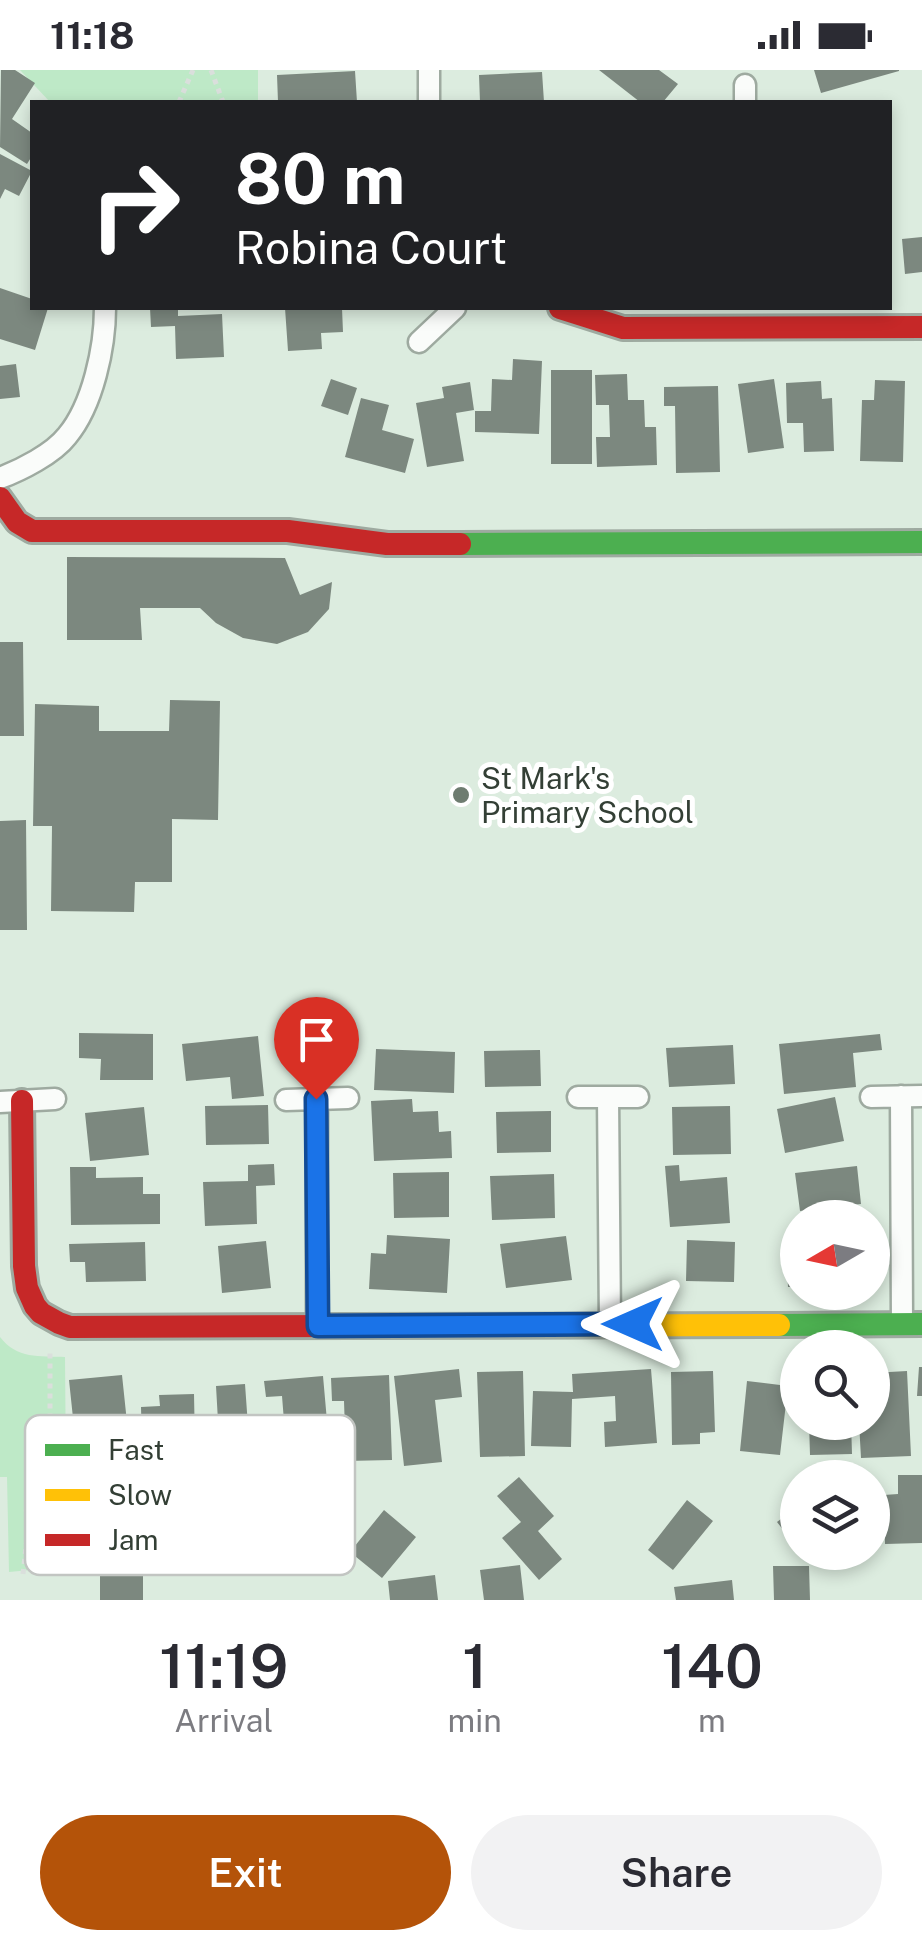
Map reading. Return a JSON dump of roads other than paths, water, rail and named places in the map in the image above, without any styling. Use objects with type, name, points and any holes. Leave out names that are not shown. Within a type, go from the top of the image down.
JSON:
[{"type":"street","points":[[429,70],[429,100]]},
{"type":"street","points":[[0,478],[21,470],[67,437],[92,393],[105,310]]},
{"type":"street","points":[[419,342],[453,310]]},
{"type":"street","points":[[566,310],[623,328],[746,317],[922,327]]},
{"type":"street","points":[[0,498],[18,523],[32,531],[288,531],[387,544],[922,542]]},
{"type":"street","points":[[608,1096],[610,1324]]},
{"type":"street","points":[[55,1099],[11,1102],[24,1280],[31,1302],[47,1318],[70,1327],[912,1324],[912,1096],[871,1097]]},
{"type":"street","points":[[578,1097],[638,1097]]},
{"type":"street","points":[[286,1100],[348,1098]]},
{"type":"street","points":[[316,1099],[318,1326]]},
{"type":"place","name":"St Mark's Primary School","points":[[461,795]]}]
